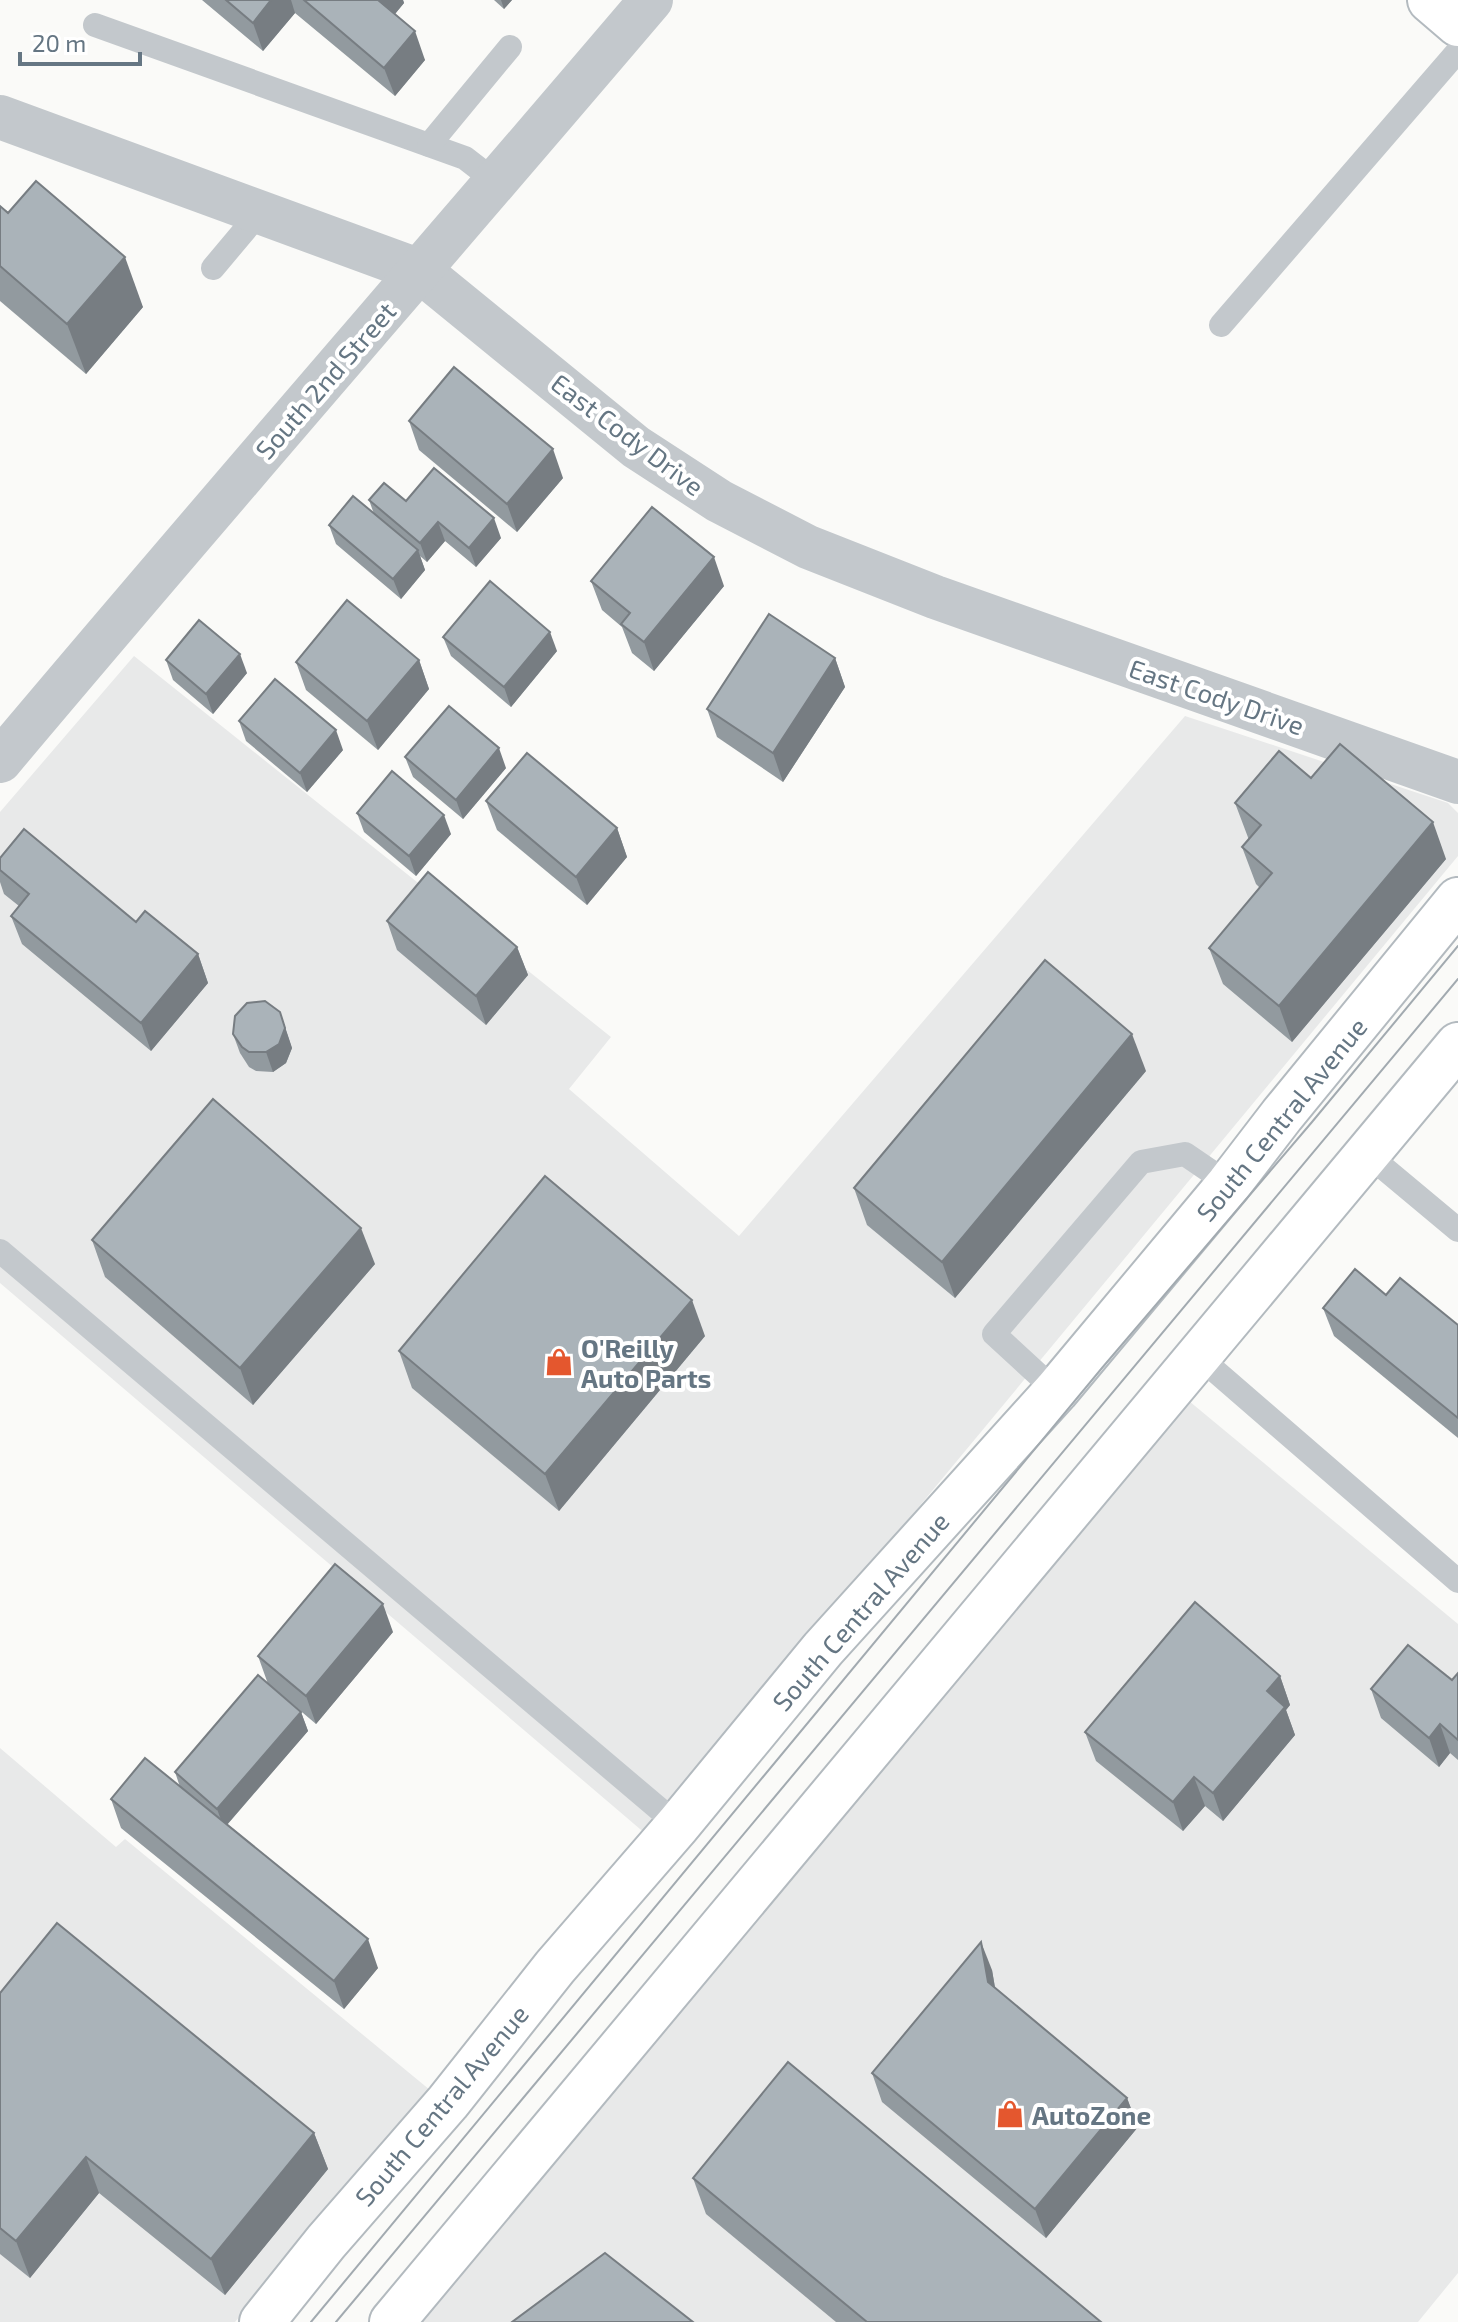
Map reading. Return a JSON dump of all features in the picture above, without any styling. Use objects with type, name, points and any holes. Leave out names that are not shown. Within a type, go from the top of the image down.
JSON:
[{"type":"main road","points":[[1430,0],[1458,24]]},
{"type":"main road","name":"South Central Avenue","points":[[262,2322],[823,1649],[1056,1391],[1229,1184],[1458,900]]},
{"type":"main road","points":[[392,2322],[1458,1045]]},
{"type":"street","name":"South 2nd Street","points":[[0,761],[146,586],[651,0]]},
{"type":"street","name":"East Cody Drive","points":[[0,117],[420,271],[636,447],[719,501],[808,547],[935,597],[1458,782]]},
{"type":"lane","points":[[95,25],[465,158],[496,182]]},
{"type":"lane","points":[[429,145],[510,47]]},
{"type":"lane","points":[[1221,325],[1458,51]]},
{"type":"lane","points":[[213,268],[260,212]]},
{"type":"lane","points":[[1056,1391],[994,1334],[1141,1162],[1185,1154],[1229,1184]]},
{"type":"lane","points":[[1367,1154],[1458,1230]]},
{"type":"lane","points":[[0,1251],[678,1825]]},
{"type":"lane","points":[[1198,1356],[1458,1581]]},
{"type":"shaded area","points":[[134,656],[611,1037],[569,1089],[739,1236],[1185,716],[1448,803],[1458,813],[1458,856],[647,1835],[0,1283],[0,812]]},
{"type":"shaded area","points":[[1189,1401],[1458,1624],[1458,2273],[1418,2322],[420,2322]]},
{"type":"shaded area","points":[[0,1748],[116,1847],[125,1839],[430,2090],[235,2322],[0,2322]]},
{"type":"building","points":[[226,0],[271,0],[253,23]]},
{"type":"building","points":[[304,0],[378,0],[415,31],[384,68]]},
{"type":"building","points":[[36,181],[125,257],[67,324],[0,266],[0,206],[8,213]]},
{"type":"building","points":[[454,367],[553,449],[507,504],[409,421]]},
{"type":"building","points":[[434,468],[494,518],[469,548],[438,522],[420,543],[369,500],[384,483],[406,501]]},
{"type":"building","points":[[353,496],[418,550],[393,579],[329,525]]},
{"type":"building","points":[[652,507],[714,557],[644,642],[621,624],[630,613],[591,581]]},
{"type":"building","points":[[490,581],[550,632],[504,687],[443,637]]},
{"type":"building","points":[[347,600],[419,660],[367,721],[296,662]]},
{"type":"building","points":[[769,614],[835,658],[773,753],[707,709]]},
{"type":"building","points":[[199,620],[240,654],[206,694],[166,660]]},
{"type":"building","points":[[275,679],[336,730],[300,773],[239,721]]},
{"type":"building","points":[[449,706],[499,748],[456,800],[405,757]]},
{"type":"building","points":[[1340,744],[1433,822],[1279,1006],[1209,948],[1272,873],[1242,847],[1261,825],[1235,803],[1279,751],[1311,778]]},
{"type":"building","points":[[527,753],[617,828],[576,877],[486,801]]},
{"type":"building","points":[[392,771],[444,815],[409,856],[357,813]]},
{"type":"building","points":[[24,829],[136,922],[145,911],[198,954],[141,1023],[11,916],[29,894],[0,870],[0,858]]},
{"type":"building","points":[[428,872],[517,947],[476,996],[387,921]]},
{"type":"building","points":[[1045,960],[1132,1034],[942,1262],[854,1188]]},
{"type":"building","points":[[265,1001],[280,1012],[285,1028],[279,1044],[266,1052],[249,1052],[233,1034],[235,1016],[247,1003]]},
{"type":"building","points":[[213,1099],[361,1228],[240,1368],[92,1240]]},
{"type":"building","name":"O'Reilly Auto Parts","points":[[545,1176],[692,1300],[545,1474],[399,1351]]},
{"type":"building","points":[[1355,1269],[1386,1295],[1400,1278],[1458,1325],[1458,1418],[1323,1308]]},
{"type":"building","points":[[335,1564],[383,1604],[306,1696],[258,1656]]},
{"type":"building","points":[[1195,1602],[1280,1676],[1267,1691],[1285,1707],[1213,1793],[1194,1777],[1173,1802],[1085,1732]]},
{"type":"building","points":[[1408,1645],[1452,1680],[1458,1673],[1458,1740],[1440,1724],[1429,1738],[1371,1689]]},
{"type":"building","points":[[258,1675],[301,1712],[217,1809],[175,1772]]},
{"type":"building","points":[[145,1758],[368,1939],[334,1981],[111,1799]]},
{"type":"building","points":[[57,1923],[314,2133],[211,2259],[86,2157],[16,2241],[0,2228],[0,1993]]},
{"type":"building","name":"AutoZone","points":[[981,1942],[988,1982],[1127,2098],[1035,2209],[872,2073]]},
{"type":"building","points":[[788,2062],[1101,2322],[867,2322],[693,2178]]},
{"type":"building","points":[[605,2253],[693,2322],[512,2322]]},
{"type":"tram line","points":[[311,2322],[1102,1368],[1458,946]]},
{"type":"tram line","points":[[336,2322],[1458,979]]},
{"type":"place","name":"O'Reilly Auto Parts","points":[[559,1362]]},
{"type":"place","name":"AutoZone","points":[[1010,2114]]}]
